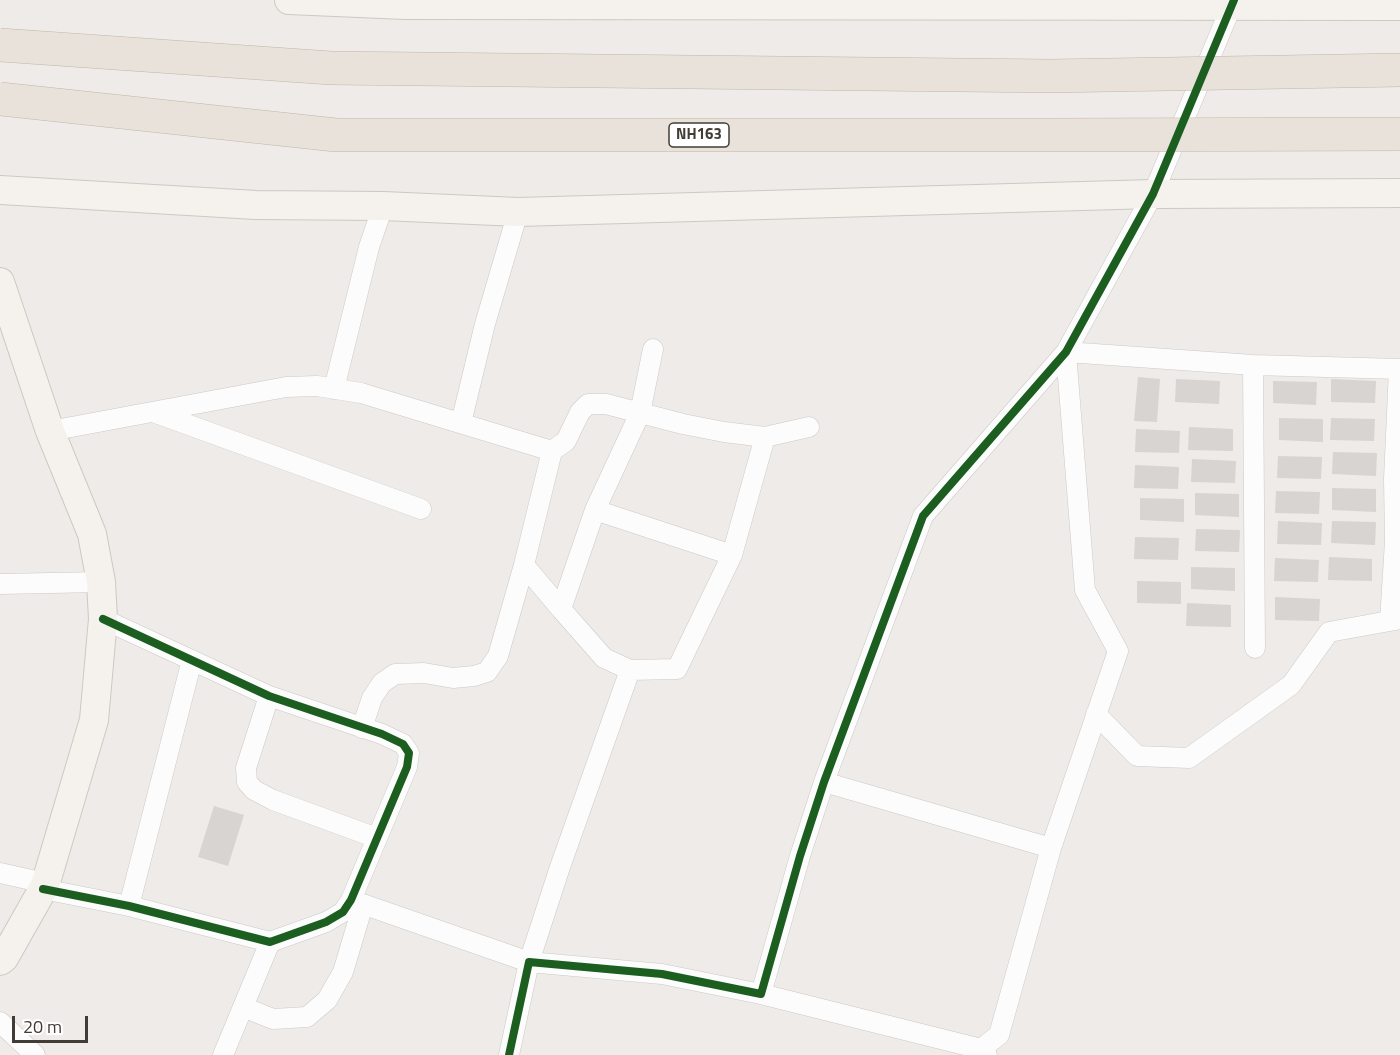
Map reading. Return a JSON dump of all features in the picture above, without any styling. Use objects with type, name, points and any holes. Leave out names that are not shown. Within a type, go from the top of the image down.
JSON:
[{"type":"highway","points":[[0,45],[331,68],[1051,76],[1400,70]]},
{"type":"highway","name":"NH163","points":[[0,99],[336,135],[1400,134]]},
{"type":"main road","points":[[290,0],[405,5],[1232,3],[1400,6]]},
{"type":"main road","points":[[0,190],[256,205],[518,212],[1153,194],[1400,193]]},
{"type":"main road","points":[[0,282],[50,431],[92,534],[101,582],[103,619],[94,720],[44,886],[4,958],[0,961]]},
{"type":"street","points":[[761,994],[800,855],[824,782],[922,516],[1066,352],[1153,194],[1232,3]]},
{"type":"street","points":[[334,389],[369,247],[383,207]]},
{"type":"street","points":[[460,423],[485,324],[518,212]]},
{"type":"street","points":[[561,609],[594,510],[640,413],[653,349]]},
{"type":"street","points":[[1066,352],[1253,365],[1399,369],[1394,479],[1395,620],[1329,633],[1291,685],[1189,758],[1137,756],[1096,714]]},
{"type":"street","points":[[357,902],[529,962],[662,974],[761,994],[984,1052],[999,1035],[1051,848],[1118,651],[1085,590],[1066,352]]},
{"type":"street","points":[[1253,365],[1255,648]]},
{"type":"street","points":[[50,431],[286,387],[317,386],[362,393],[552,451]]},
{"type":"street","points":[[362,728],[372,698],[382,682],[396,674],[424,673],[453,678],[487,672],[498,656],[524,565],[552,451],[566,441],[579,412],[588,404],[606,404],[683,424],[765,437],[809,427]]},
{"type":"street","points":[[153,412],[421,509]]},
{"type":"street","points":[[524,565],[604,658],[630,670],[677,669],[732,555],[765,437]]},
{"type":"street","points":[[594,510],[732,555]]},
{"type":"street","points":[[0,584],[101,582]]},
{"type":"street","points":[[103,619],[269,696],[403,744],[409,753],[407,767],[377,838],[357,902],[343,972],[327,1000],[307,1017],[273,1018],[243,1007]]},
{"type":"street","points":[[129,906],[192,660]]},
{"type":"street","points":[[509,1055],[529,962],[630,670]]},
{"type":"street","points":[[269,696],[246,768],[247,782],[254,790],[273,800],[377,838]]},
{"type":"street","points":[[824,782],[1051,848]]},
{"type":"street","points":[[0,873],[270,942],[326,922],[357,902]]},
{"type":"street","points":[[223,1055],[270,942]]},
{"type":"street","points":[[0,1022],[35,1055]]},
{"type":"building","points":[[1138,377],[1160,379],[1157,422],[1134,421]]},
{"type":"building","points":[[1176,379],[1220,381],[1219,404],[1175,402]]},
{"type":"building","points":[[1331,379],[1376,381],[1375,403],[1331,402]]},
{"type":"building","points":[[1273,381],[1317,382],[1316,405],[1273,403]]},
{"type":"building","points":[[1279,418],[1323,419],[1323,442],[1279,440]]},
{"type":"building","points":[[1331,418],[1375,419],[1374,441],[1330,440]]},
{"type":"building","points":[[1189,427],[1233,429],[1233,451],[1188,450]]},
{"type":"building","points":[[1136,429],[1180,431],[1179,453],[1135,452]]},
{"type":"building","points":[[1333,452],[1377,453],[1376,476],[1332,474]]},
{"type":"building","points":[[1278,456],[1322,457],[1321,479],[1277,478]]},
{"type":"building","points":[[1192,459],[1236,461],[1235,483],[1191,482]]},
{"type":"building","points":[[1135,465],[1179,467],[1178,489],[1134,488]]},
{"type":"building","points":[[1332,488],[1376,489],[1376,512],[1332,510]]},
{"type":"building","points":[[1276,491],[1320,492],[1319,514],[1275,513]]},
{"type":"building","points":[[1195,493],[1239,494],[1239,517],[1195,515]]},
{"type":"building","points":[[1140,498],[1184,499],[1184,522],[1140,520]]},
{"type":"building","points":[[1278,521],[1322,523],[1321,545],[1277,544]]},
{"type":"building","points":[[1332,521],[1376,522],[1375,545],[1331,543]]},
{"type":"building","points":[[1196,529],[1240,530],[1239,552],[1195,551]]},
{"type":"building","points":[[1135,537],[1179,538],[1178,560],[1134,559]]},
{"type":"building","points":[[1329,557],[1372,559],[1372,581],[1328,580]]},
{"type":"building","points":[[1275,558],[1319,560],[1318,582],[1274,581]]},
{"type":"building","points":[[1191,567],[1235,568],[1235,591],[1191,589]]},
{"type":"building","points":[[1137,581],[1181,582],[1181,604],[1137,603]]},
{"type":"building","points":[[1275,597],[1320,599],[1319,621],[1275,620]]},
{"type":"building","points":[[1187,603],[1231,605],[1231,627],[1186,626]]},
{"type":"building","points":[[214,806],[244,815],[228,866],[198,857]]},
{"type":"cycle path","points":[[509,1055],[529,962],[662,974],[761,994],[800,856],[824,782],[923,516],[1066,352],[1153,194],[1234,0]]},
{"type":"cycle path","points":[[43,889],[129,906],[270,942],[326,922],[343,912],[351,900],[407,767],[409,753],[403,744],[382,734],[269,696],[103,619]]}]
